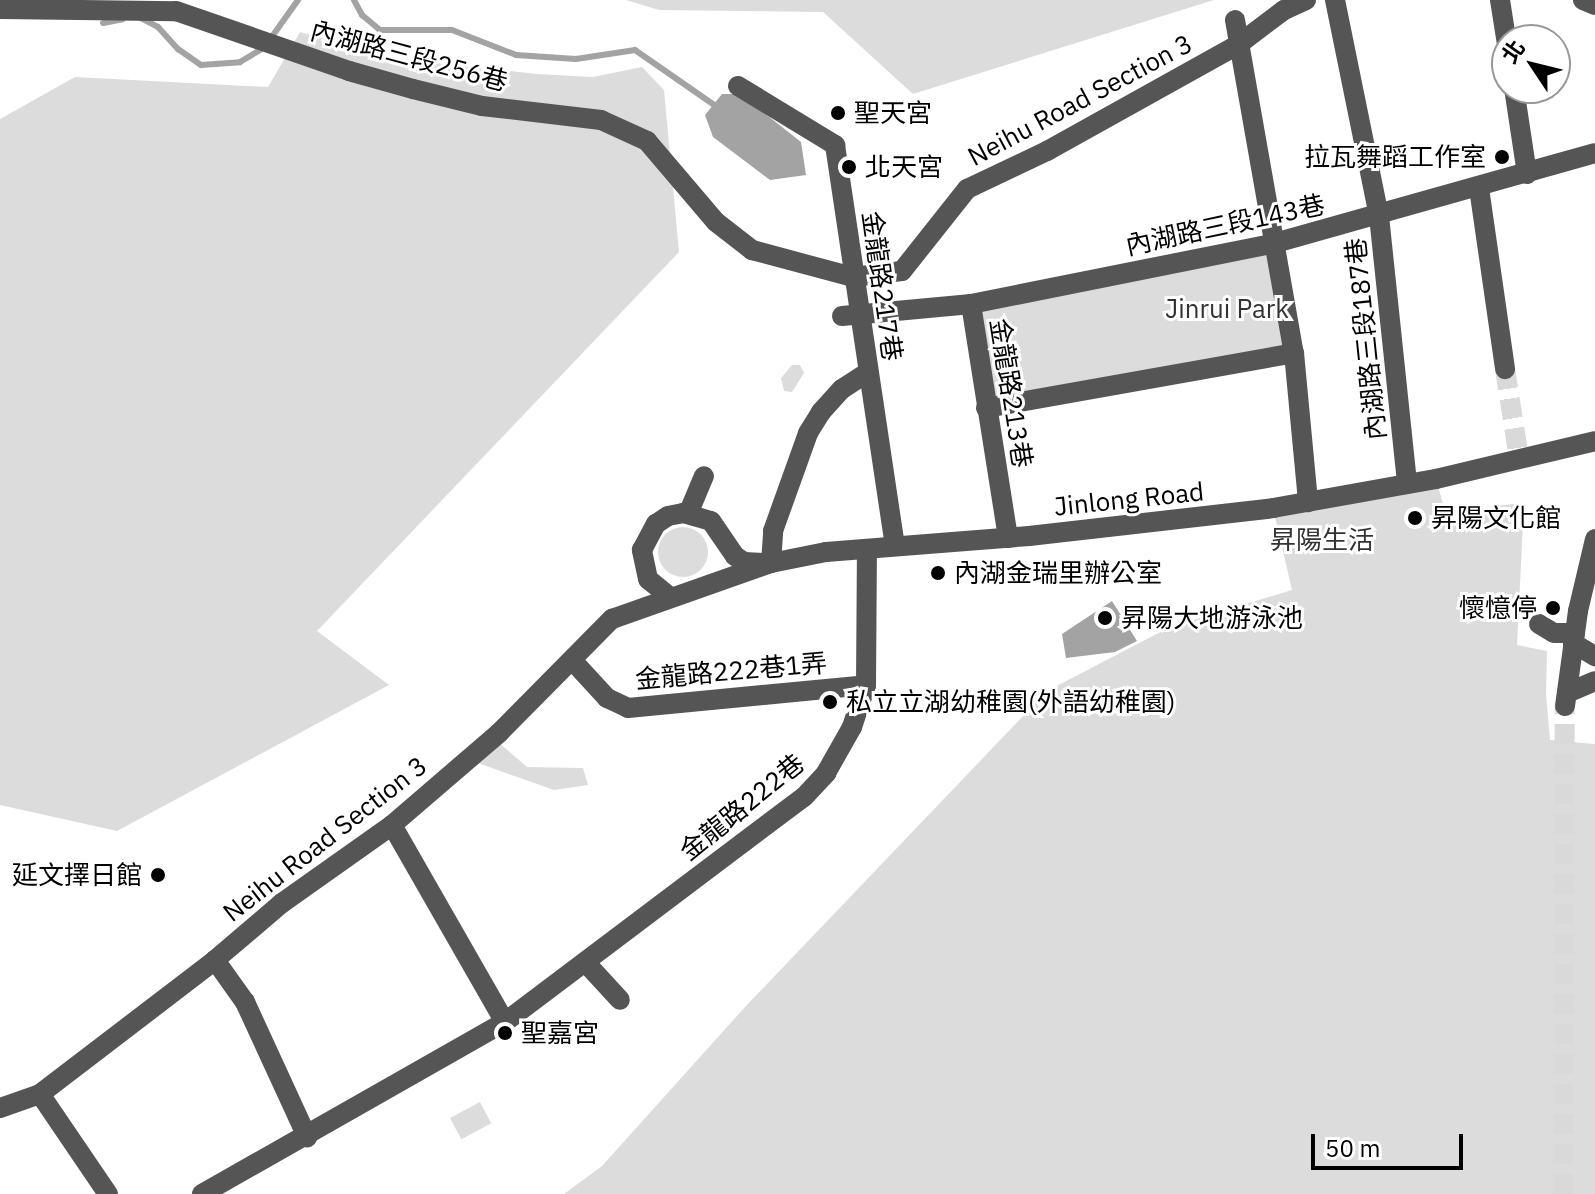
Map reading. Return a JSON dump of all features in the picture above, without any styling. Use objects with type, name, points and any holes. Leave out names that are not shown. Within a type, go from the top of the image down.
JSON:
[{"type":"street","name":"Neihu Road Section 3","points":[[902,271],[967,189],[1047,151],[1239,44],[1284,10],[1306,0]]},
{"type":"street","name":"內湖路三段187巷","points":[[1335,0],[1379,216],[1407,484]]},
{"type":"street","points":[[1500,0],[1504,24]]},
{"type":"street","points":[[1583,0],[1595,5]]},
{"type":"street","name":"內湖路三段256巷","points":[[0,9],[176,11],[349,71],[413,89],[482,106],[601,120],[647,141],[716,222],[752,250],[853,277]]},
{"type":"street","points":[[1235,20],[1294,353],[1308,502]]},
{"type":"street","name":"金龍路217巷","points":[[738,86],[835,145],[853,277],[850,315],[868,372],[895,546]]},
{"type":"street","points":[[1516,104],[1527,174]]},
{"type":"street","name":"內湖路三段143巷","points":[[850,315],[971,304],[1275,243],[1595,153]]},
{"type":"street","points":[[1479,188],[1505,369]]},
{"type":"street","points":[[853,277],[902,271],[905,309]]},
{"type":"street","name":"金龍路213巷","points":[[971,304],[1008,538]]},
{"type":"street","points":[[986,408],[1294,353]]},
{"type":"street","points":[[670,597],[648,579],[642,550],[656,524],[668,516],[688,514],[711,521],[735,556],[744,562],[771,563],[773,531],[808,433],[832,400],[868,372]]},
{"type":"street","name":"Jinlong Road","points":[[670,597],[701,590],[771,563],[867,549],[1008,538],[1308,502],[1407,484],[1595,441]]},
{"type":"street","points":[[688,514],[704,476]]},
{"type":"street","points":[[1595,539],[1574,638],[1566,699],[1595,681]]},
{"type":"street","name":"金龍路222巷","points":[[202,1194],[505,1022],[804,797],[826,773],[852,727],[866,685],[867,549]]},
{"type":"street","name":"Neihu Road Section 3","points":[[0,1108],[40,1094],[215,960],[282,903],[392,825],[499,733],[612,619],[670,597]]},
{"type":"street","points":[[1539,624],[1554,633],[1574,638],[1595,656]]},
{"type":"street","name":"金龍路222巷1弄","points":[[572,660],[607,698],[628,708],[866,685]]},
{"type":"street","points":[[392,825],[505,1022]]},
{"type":"street","points":[[215,960],[245,1002],[307,1137]]},
{"type":"street","points":[[586,963],[620,1000]]},
{"type":"street","points":[[40,1094],[108,1194]]},
{"type":"green space","points":[[626,0],[1214,0],[913,94],[823,12],[659,10]]},
{"type":"green space","points":[[300,32],[400,59],[537,74],[593,77],[642,67],[664,90],[679,252],[317,631],[389,685],[117,831],[0,805],[0,119],[75,77],[268,87]]},
{"type":"green space","name":"Jinrui Park","points":[[1275,243],[1294,353],[989,407],[970,297]]},
{"type":"green space","points":[[792,365],[800,365],[804,373],[792,392],[784,391],[781,378]]},
{"type":"green space","name":"昇陽生活","points":[[1436,479],[1445,511],[1524,503],[1517,645],[1547,651],[1546,694],[1550,740],[1595,744],[1595,1194],[564,1194],[602,1166],[745,1007],[1047,691],[1170,627],[1292,590],[1273,508]]},
{"type":"green space","points":[[683,527],[700,535],[708,552],[700,569],[683,577],[666,569],[658,552],[666,535]]},
{"type":"green space","points":[[498,742],[527,767],[583,768],[588,785],[554,790],[475,762]]},
{"type":"green space","points":[[480,1102],[491,1123],[461,1139],[450,1118]]},
{"type":"shaded area","points":[[722,94],[740,94],[801,142],[806,175],[770,180],[713,137],[705,115]]},
{"type":"shaded area","name":"昇陽大地游泳池","points":[[1112,601],[1137,641],[1115,652],[1066,658],[1062,634]]},
{"type":"waterway","points":[[271,38],[298,0]]},
{"type":"waterway","points":[[354,0],[362,15],[380,30],[452,30],[516,55],[576,59],[635,50],[717,107]]},
{"type":"waterway","points":[[141,18],[158,27],[178,49],[201,65],[240,62],[265,47]]},
{"type":"waterway","points":[[103,23],[123,19]]},
{"type":"tunnel","points":[[1505,369],[1519,458]]},
{"type":"tunnel","points":[[1563,1194],[1565,706]]},
{"type":"place","name":"聖天宮","points":[[838,113]]},
{"type":"place","name":"拉瓦舞蹈工作室","points":[[1502,157]]},
{"type":"place","name":"北天宮","points":[[849,167]]},
{"type":"place","name":"昇陽文化館","points":[[1415,518]]},
{"type":"place","name":"內湖金瑞里辦公室","points":[[938,573]]},
{"type":"place","name":"懷憶停","points":[[1553,608]]},
{"type":"place","name":"昇陽大地游泳池","points":[[1105,618]]},
{"type":"place","name":"私立立湖幼稚園(外語幼稚園)","points":[[830,702]]},
{"type":"place","name":"延文擇日館","points":[[158,875]]},
{"type":"place","name":"聖嘉宮","points":[[505,1033]]}]
